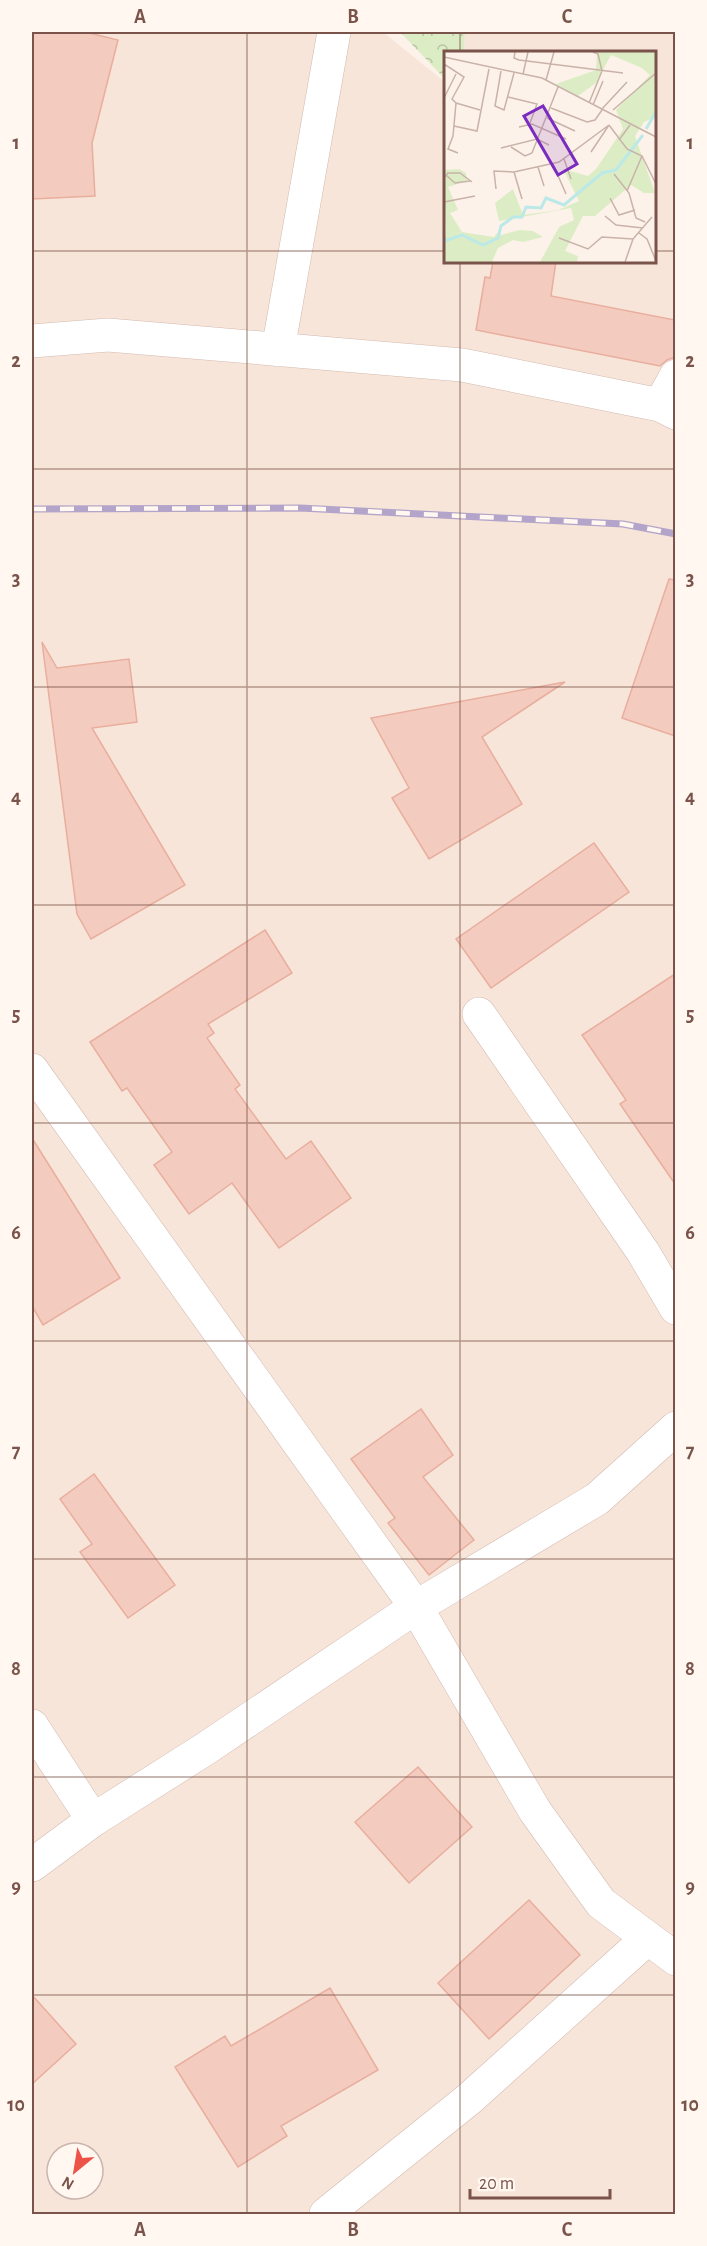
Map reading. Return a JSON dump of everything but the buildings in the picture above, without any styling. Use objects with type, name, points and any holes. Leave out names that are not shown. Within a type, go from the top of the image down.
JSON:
[{"type":"street","points":[[279,350],[334,32]]},
{"type":"street","points":[[32,341],[108,335],[462,365],[668,409],[675,376]]},
{"type":"street","points":[[479,1014],[643,1252],[675,1308]]},
{"type":"street","points":[[32,1070],[416,1607],[535,1811],[601,1903],[675,1959]]},
{"type":"street","points":[[32,1865],[93,1820],[205,1749],[416,1607],[597,1499],[675,1428]]},
{"type":"street","points":[[32,1726],[93,1820]]},
{"type":"street","points":[[326,2214],[469,2099],[648,1938]]},
{"type":"shaded area","points":[[32,32],[383,32],[444,81],[444,262],[656,262],[656,51],[464,51],[465,32],[675,32],[675,2214],[32,2214]]},
{"type":"green space","points":[[400,32],[465,32],[464,51],[444,51],[444,78]]},
{"type":"railway","points":[[32,509],[300,508],[623,524],[676,534]]}]
